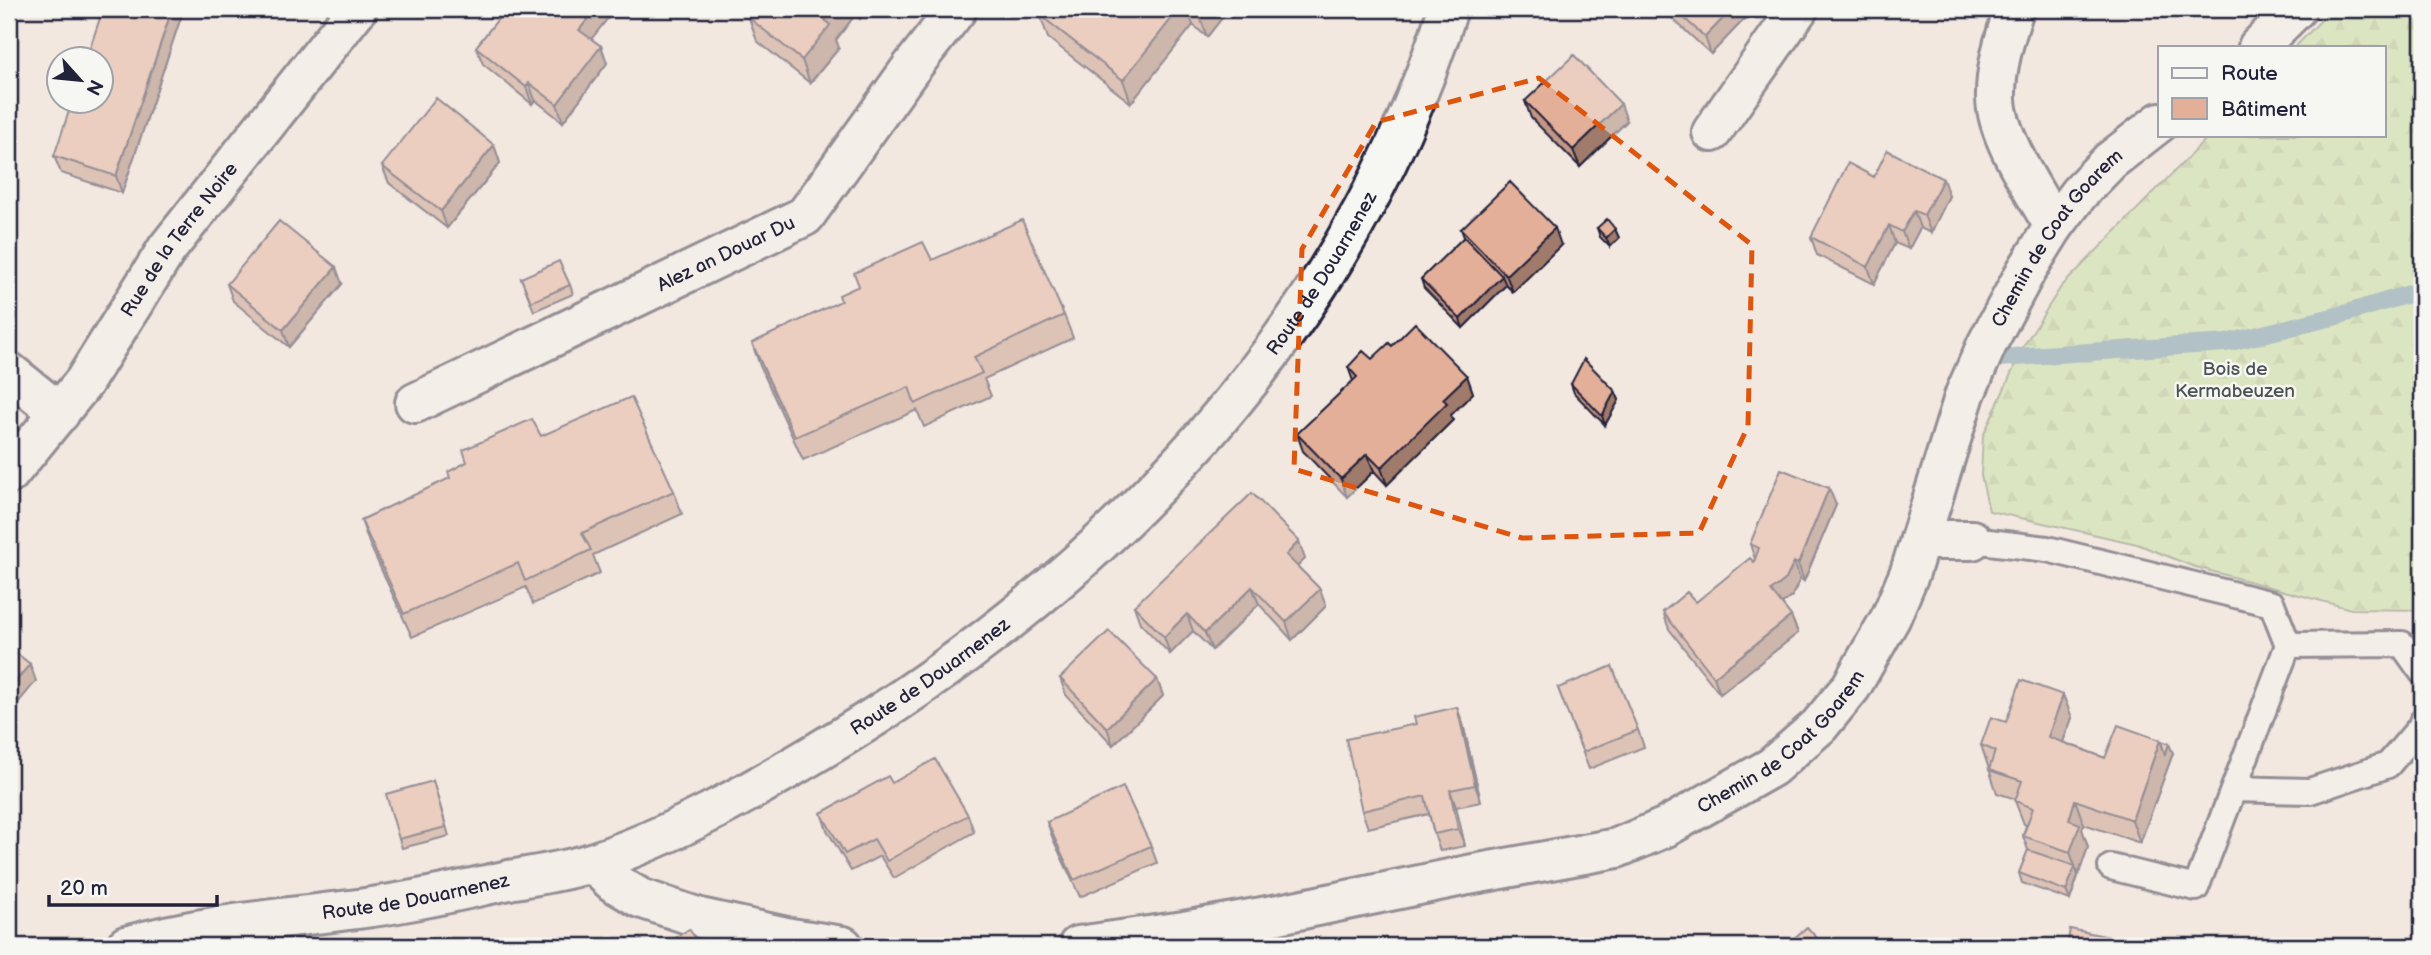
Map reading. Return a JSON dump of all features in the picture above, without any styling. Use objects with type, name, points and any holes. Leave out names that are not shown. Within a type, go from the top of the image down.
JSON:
[{"type":"street","name":"Rue de la Terre Noire","points":[[9,474],[60,413],[106,351],[167,249],[358,9]]},
{"type":"street","name":"Alez an Douar Du","points":[[415,403],[805,216],[911,68],[957,9]]},
{"type":"street","name":"Route de Douarnenez","points":[[126,946],[166,935],[247,920],[369,908],[592,863],[676,828],[771,780],[921,687],[979,646],[1105,539],[1211,429],[1274,351],[1324,277],[1363,211],[1396,146],[1430,67],[1448,9]]},
{"type":"street","points":[[1712,132],[1798,9]]},
{"type":"street","points":[[2014,9],[2005,38],[1996,100],[2012,149],[2054,226]]},
{"type":"street","points":[[2259,46],[2296,9]]},
{"type":"street","name":"Chemin de Coat Goarem","points":[[1078,946],[1279,914],[1532,862],[1617,848],[1666,827],[1772,767],[1819,726],[1851,687],[1891,617],[1910,572],[1965,394],[2006,306],[2054,226],[2079,193],[2110,161],[2158,124]]},
{"type":"street","points":[[9,372],[60,413]]},
{"type":"street","points":[[1920,540],[1972,540]]},
{"type":"street","points":[[592,863],[613,882],[640,898],[700,918],[791,938],[844,946]]},
{"type":"lane","points":[[1972,540],[2047,549],[2272,604],[2288,645],[2196,888],[2111,867]]},
{"type":"lane","points":[[2288,645],[2402,644],[2422,672]]},
{"type":"lane","points":[[2234,789],[2310,791],[2388,765],[2422,722]]},
{"type":"highlighted area","points":[[1539,78],[1752,245],[1748,426],[1699,533],[1522,538],[1294,469],[1302,249],[1376,122]]},
{"type":"green space","name":"Bois de Kermabeuzen","points":[[2332,9],[2422,9],[2422,610],[2351,609],[2192,566],[2137,544],[1989,511],[1981,475],[1983,436],[2024,345],[2061,287],[2209,136],[2386,136],[2386,46],[2296,46]]},
{"type":"building","points":[[103,9],[172,9],[116,176],[54,156],[67,116],[116,116],[116,46],[91,46]]},
{"type":"building","points":[[506,9],[596,9],[579,30],[601,46],[557,104],[529,83],[526,87],[476,47]]},
{"type":"building","points":[[756,9],[834,9],[825,20],[830,25],[802,60],[749,18]]},
{"type":"building","points":[[1045,9],[1179,9],[1123,80],[1040,15]]},
{"type":"building","points":[[1674,9],[1732,9],[1705,37]]},
{"type":"building","points":[[1574,55],[1621,104],[1573,150],[1525,101]]},
{"type":"building","points":[[436,98],[494,145],[441,211],[382,166]]},
{"type":"building","points":[[1887,150],[1943,179],[1924,215],[1914,211],[1902,232],[1889,225],[1868,267],[1811,237],[1848,163],[1874,177]]},
{"type":"building","points":[[1510,182],[1555,228],[1506,275],[1461,229]]},
{"type":"building","points":[[1607,219],[1615,229],[1606,238],[1597,228]]},
{"type":"building","points":[[1022,220],[1064,315],[974,357],[982,373],[915,404],[909,387],[795,437],[752,343],[841,301],[839,295],[859,286],[854,273],[923,242],[932,260]]},
{"type":"building","points":[[279,221],[336,267],[283,330],[227,284]]},
{"type":"building","points":[[1464,237],[1502,276],[1460,319],[1421,279]]},
{"type":"building","points":[[559,261],[570,285],[531,302],[521,278]]},
{"type":"building","points":[[1415,323],[1467,376],[1443,399],[1447,403],[1381,468],[1367,454],[1341,479],[1297,434],[1357,377],[1348,367],[1363,351],[1372,359],[1389,343],[1392,346]]},
{"type":"building","points":[[1584,359],[1615,391],[1602,416],[1571,384]]},
{"type":"building","points":[[631,397],[674,491],[582,533],[591,550],[525,581],[518,563],[404,614],[361,520],[450,478],[448,472],[467,462],[463,450],[532,419],[541,436]]},
{"type":"building","points":[[1781,469],[1829,488],[1798,564],[1794,562],[1786,579],[1771,591],[1791,616],[1714,677],[1663,612],[1687,592],[1696,602],[1750,558],[1754,562],[1759,548],[1750,544]]},
{"type":"building","points":[[1252,493],[1299,541],[1286,555],[1320,589],[1286,622],[1252,587],[1205,633],[1187,614],[1164,637],[1134,606]]},
{"type":"building","points":[[1109,631],[1157,679],[1107,728],[1060,678]]},
{"type":"building","points":[[9,647],[30,664],[9,689]]},
{"type":"building","points":[[1612,666],[1638,730],[1583,752],[1558,688]]},
{"type":"building","points":[[2021,680],[2063,695],[2048,737],[2105,758],[2118,725],[2160,740],[2132,820],[2075,800],[2069,820],[2080,824],[2070,852],[2023,836],[2033,808],[2015,801],[2022,781],[1989,770],[1995,751],[1981,745],[1991,717],[2006,722]]},
{"type":"building","points":[[1457,707],[1475,785],[1450,790],[1458,829],[1434,834],[1425,796],[1362,811],[1346,739],[1416,724],[1414,717]]},
{"type":"building","points":[[2161,741],[2169,744],[2165,754]]},
{"type":"building","points":[[935,759],[968,815],[887,861],[874,839],[845,854],[821,813],[888,776],[892,783]]},
{"type":"building","points":[[433,781],[446,827],[399,839],[386,794]]},
{"type":"building","points":[[1123,787],[1151,846],[1074,880],[1047,822]]},
{"type":"building","points":[[2028,850],[2075,866],[2066,891],[2019,873]]},
{"type":"building","points":[[1807,927],[1824,946],[1785,946]]},
{"type":"building","points":[[689,929],[701,946],[662,946]]},
{"type":"building","points":[[2070,929],[2135,942],[2134,946],[2067,946]]},
{"type":"building","points":[[641,939],[646,946],[630,946]]},
{"type":"waterway","points":[[1983,359],[2226,343],[2337,316],[2422,290]]}]
